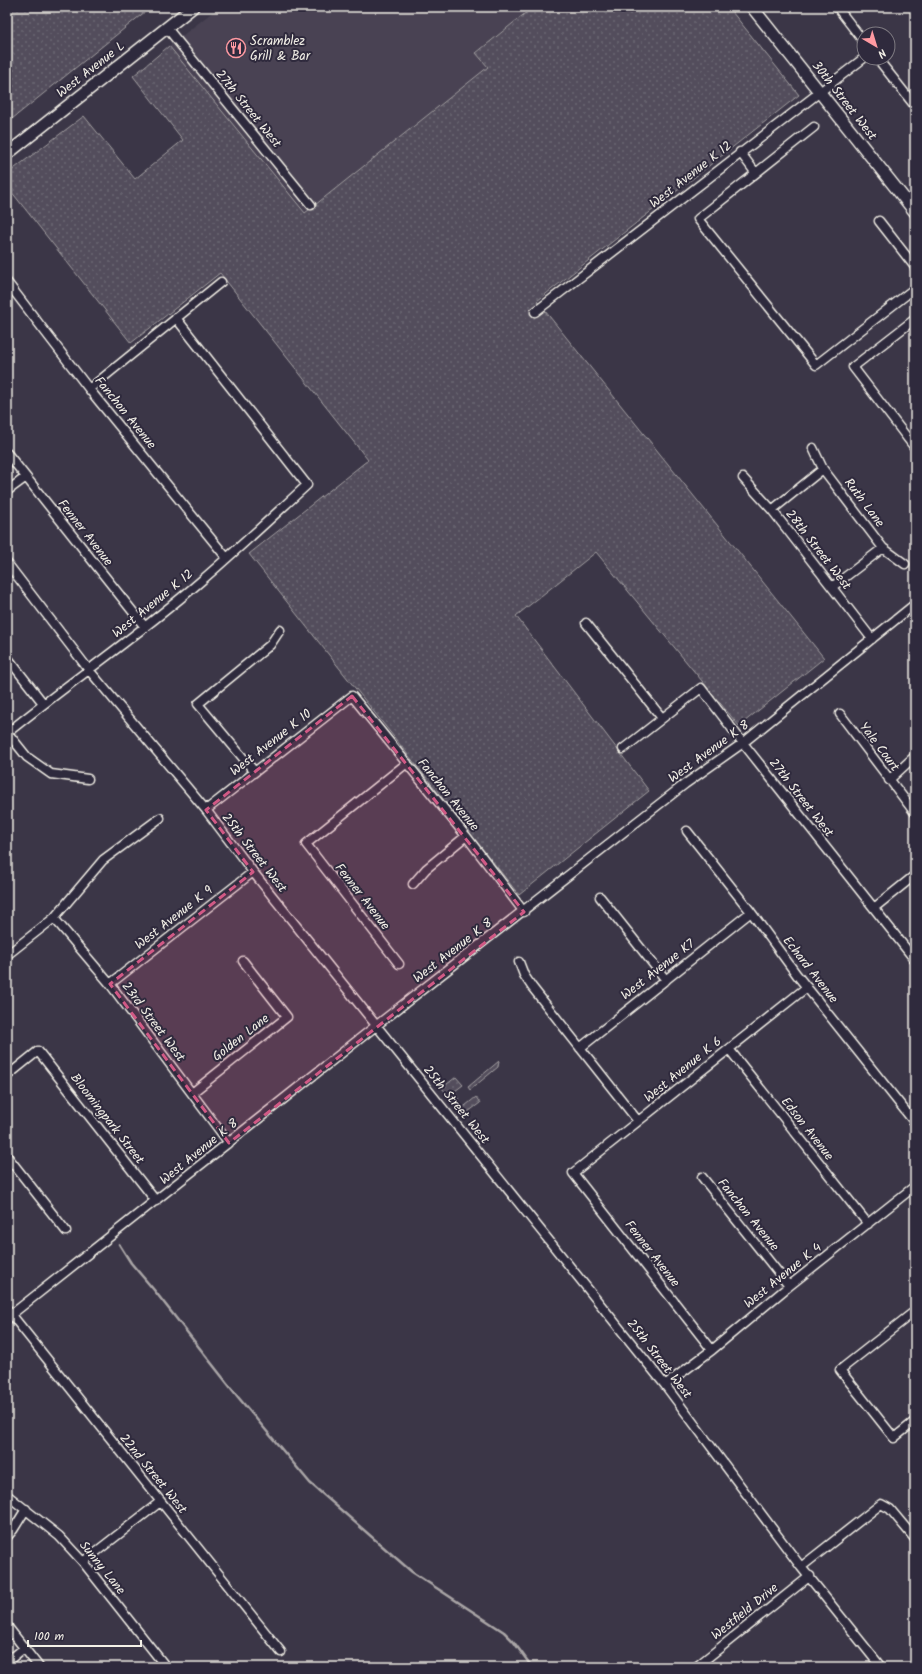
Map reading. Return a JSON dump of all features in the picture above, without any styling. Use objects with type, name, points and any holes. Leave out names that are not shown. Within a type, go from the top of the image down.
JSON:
[{"type":"main road","name":"West Avenue L","points":[[7,154],[193,7]]},
{"type":"main road","name":"30th Street West","points":[[752,7],[915,212]]},
{"type":"street","points":[[837,7],[856,32]]},
{"type":"street","name":"27th Street West","points":[[167,28],[311,205]]},
{"type":"street","name":"West Avenue K 12","points":[[535,312],[740,152],[856,64]]},
{"type":"street","points":[[883,66],[915,106]]},
{"type":"street","points":[[814,127],[698,218],[816,365],[915,288]]},
{"type":"street","points":[[740,152],[755,172]]},
{"type":"street","points":[[879,221],[915,266]]},
{"type":"street","name":"Fanchon Avenue","points":[[7,282],[89,388],[226,558]]},
{"type":"street","points":[[89,388],[221,282]]},
{"type":"street","name":"West Avenue K 12","points":[[7,732],[43,703],[145,627],[201,581],[307,485],[176,318]]},
{"type":"street","points":[[915,319],[853,368],[915,448]]},
{"type":"street","name":"Ruth Lane","points":[[812,448],[823,469],[883,548],[905,564]]},
{"type":"street","name":"Fenner Avenue","points":[[7,453],[145,627]]},
{"type":"street","points":[[772,510],[823,469]]},
{"type":"street","points":[[7,492],[26,477]]},
{"type":"street","name":"28th Street West","points":[[743,478],[772,510],[872,639]]},
{"type":"street","points":[[832,587],[883,548]]},
{"type":"street","name":"25th Street West","points":[[7,563],[89,670],[206,810],[253,872],[665,1385],[802,1567],[881,1667]]},
{"type":"street","name":"West Avenue K 8","points":[[8,1314],[156,1201],[377,1025],[524,912],[684,784],[743,743],[915,604]]},
{"type":"street","points":[[586,623],[662,718],[623,749]]},
{"type":"street","points":[[254,771],[198,704],[270,645],[280,630]]},
{"type":"street","points":[[7,657],[43,703]]},
{"type":"street","name":"27th Street West","points":[[662,718],[702,688],[743,743],[915,960]]},
{"type":"street","name":"Fanchon Avenue","points":[[352,696],[466,836],[524,912]]},
{"type":"street","name":"West Avenue K 10","points":[[206,810],[352,696]]},
{"type":"street","name":"Yale Court","points":[[840,714],[915,813]]},
{"type":"street","points":[[7,732],[27,758],[51,774],[88,779]]},
{"type":"street","points":[[889,780],[915,756]]},
{"type":"street","name":"Fenner Avenue","points":[[399,964],[306,844],[407,763]]},
{"type":"street","points":[[7,955],[54,918],[103,860],[160,818]]},
{"type":"street","name":"Echard Avenue","points":[[686,831],[752,912],[807,986],[915,1123]]},
{"type":"street","points":[[413,884],[426,870],[466,836]]},
{"type":"street","name":"West Avenue K 9","points":[[110,984],[253,872]]},
{"type":"street","points":[[874,908],[915,875]]},
{"type":"street","points":[[600,897],[666,980]]},
{"type":"street","name":"West Avenue K7","points":[[580,1048],[752,912]]},
{"type":"street","name":"23rd Street West","points":[[54,918],[110,984],[229,1143]]},
{"type":"street","name":"Golden Lane","points":[[192,1093],[287,1017],[243,962]]},
{"type":"street","points":[[519,962],[524,975],[532,987],[638,1121]]},
{"type":"street","name":"West Avenue K 6","points":[[573,1173],[807,986]]},
{"type":"street","name":"Edson Avenue","points":[[729,1049],[868,1224]]},
{"type":"street","name":"Bloomingpark Street","points":[[7,1076],[38,1051],[156,1201]]},
{"type":"street","points":[[7,1156],[66,1231]]},
{"type":"street","name":"Fenner Avenue","points":[[573,1173],[712,1350]]},
{"type":"street","name":"Fanchon Avenue","points":[[702,1177],[789,1286]]},
{"type":"street","name":"West Avenue K 4","points":[[665,1385],[712,1350],[789,1286],[915,1186]]},
{"type":"street","points":[[915,1311],[840,1370],[894,1438],[915,1421]]},
{"type":"street","name":"22nd Street West","points":[[8,1314],[281,1652]]},
{"type":"street","name":"Sunny Lane","points":[[7,1495],[59,1536],[83,1562],[166,1667]]},
{"type":"street","points":[[83,1562],[160,1502]]},
{"type":"street","points":[[802,1567],[881,1504],[890,1509],[915,1539]]},
{"type":"street","points":[[7,1537],[14,1530],[26,1509]]},
{"type":"street","name":"Westfield Drive","points":[[696,1667],[810,1576]]},
{"type":"street","points":[[7,1626],[39,1667]]},
{"type":"street","points":[[7,1662],[24,1648]]},
{"type":"highlighted area","points":[[352,696],[524,912],[229,1143],[110,984],[253,872],[206,810]]},
{"type":"shaded area","points":[[7,7],[143,7],[146,11],[7,123]]},
{"type":"shaded area","points":[[219,7],[533,7],[476,52],[488,67],[305,213],[169,46]]},
{"type":"shaded area","points":[[533,7],[728,7],[799,95],[537,301],[824,658],[739,726],[596,552],[516,616],[649,791],[519,895],[249,554],[368,460],[220,273],[131,343],[7,186],[7,174],[84,116],[135,179],[183,140],[133,76],[169,46],[305,213],[488,67],[476,53]]},
{"type":"shaded area","points":[[499,1061],[498,1067],[470,1090],[468,1087]]},
{"type":"shaded area","points":[[456,1077],[463,1085],[453,1091],[459,1098],[454,1102],[442,1088]]},
{"type":"shaded area","points":[[476,1097],[480,1103],[464,1115],[460,1110]]},
{"type":"waterway","points":[[119,1244],[131,1263],[238,1397],[310,1483],[412,1572],[504,1632],[513,1641],[532,1667]]},
{"type":"place","name":"Scramblez Grill & Bar","points":[[236,48]]}]
